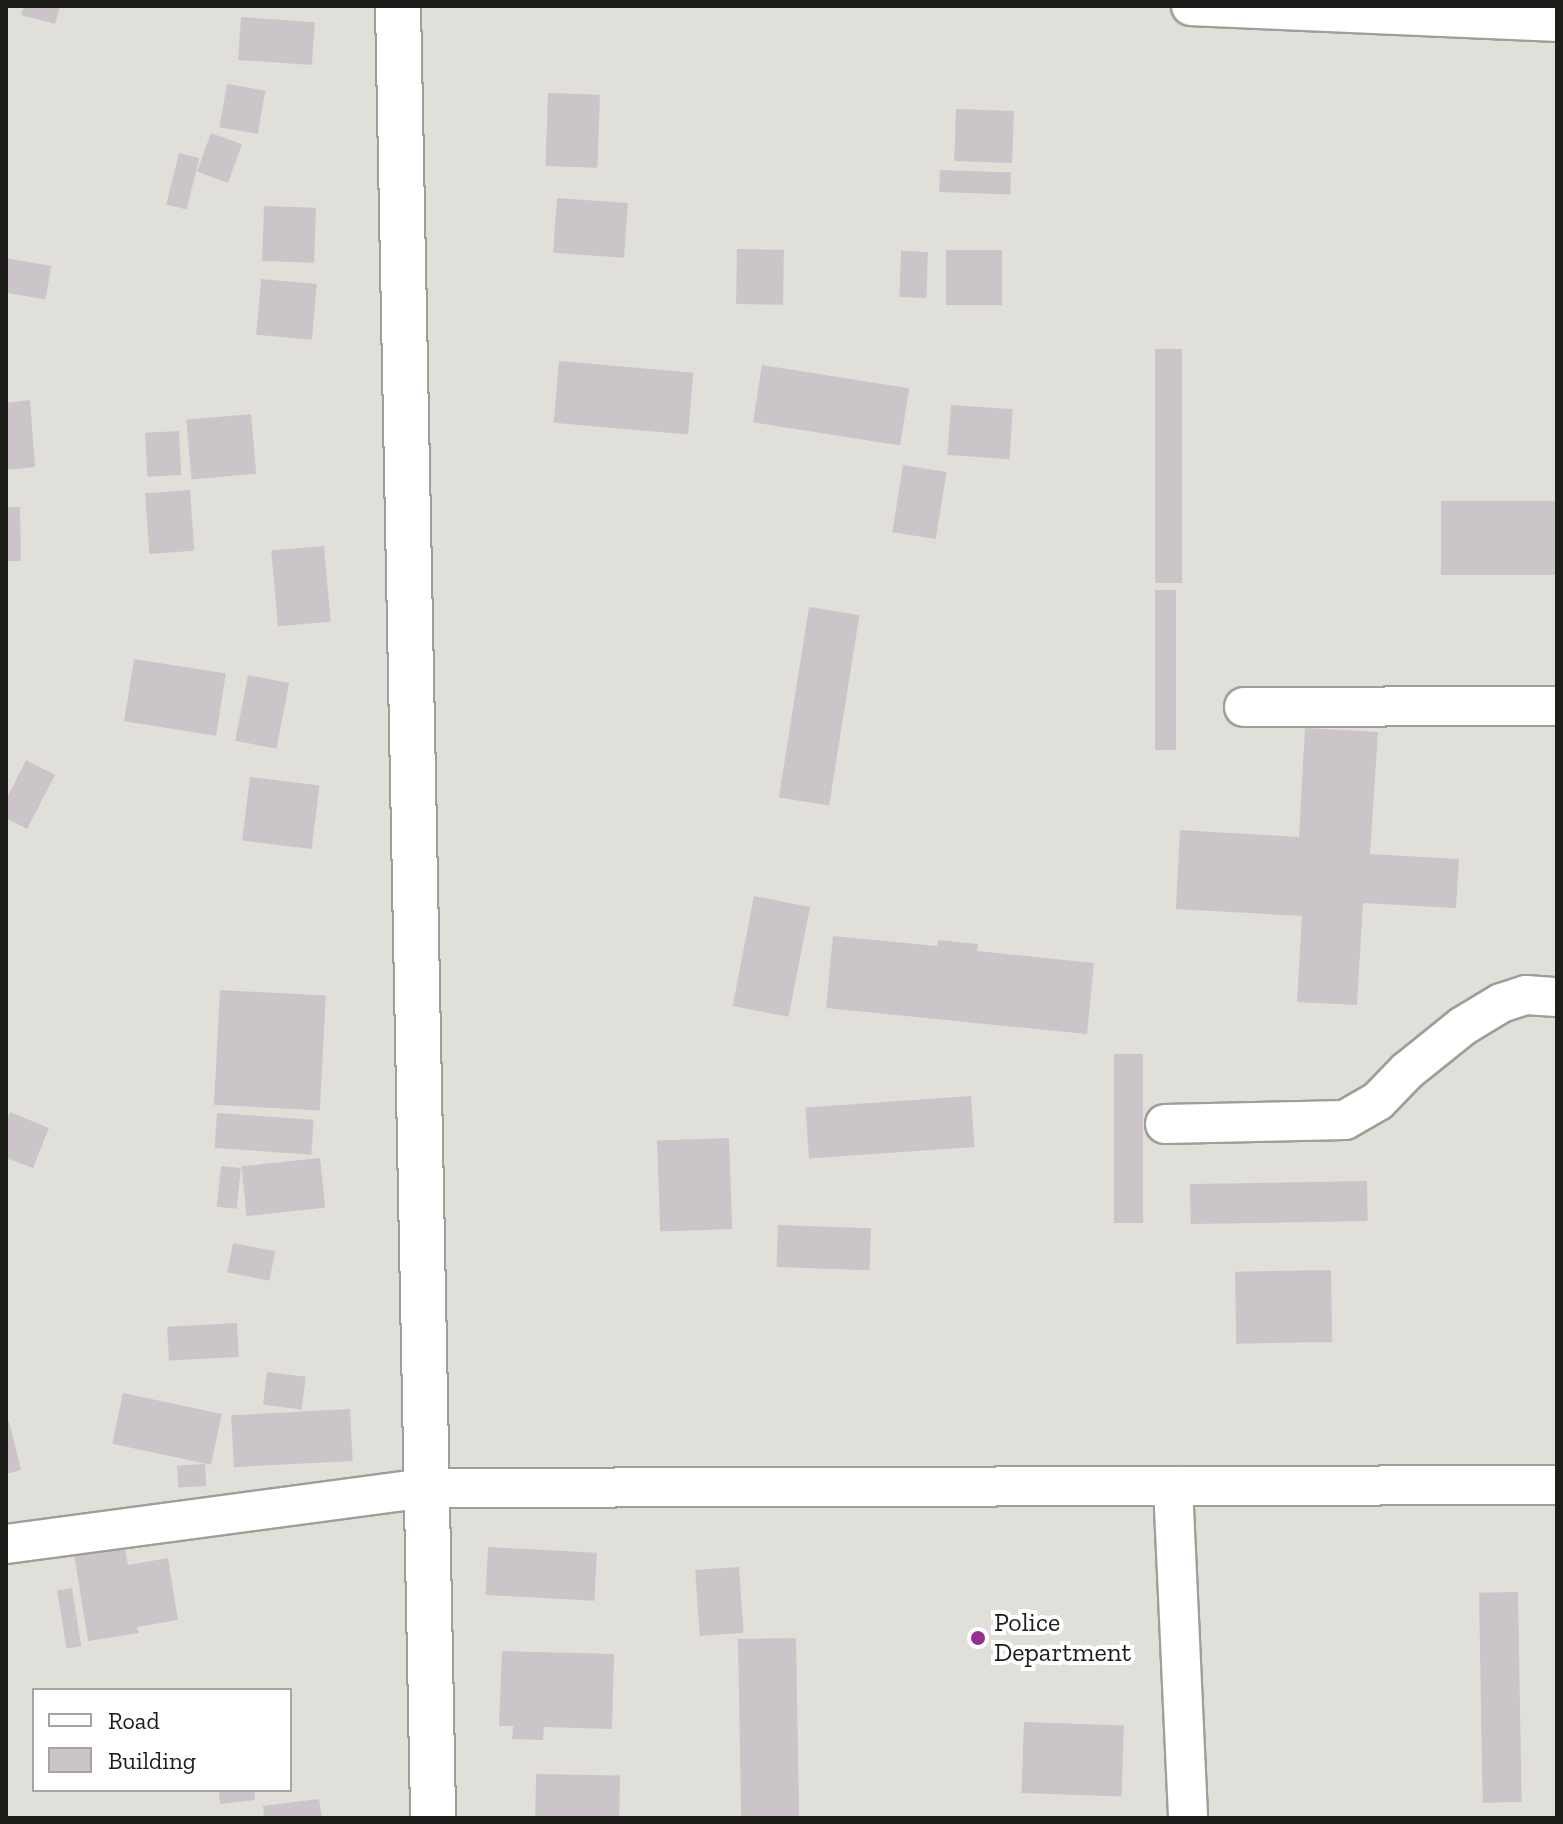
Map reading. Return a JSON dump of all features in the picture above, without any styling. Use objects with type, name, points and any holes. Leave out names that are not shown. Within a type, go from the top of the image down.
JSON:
[{"type":"highway","points":[[398,6],[433,1818]]},
{"type":"street","points":[[1191,6],[1557,22]]},
{"type":"street","points":[[1244,707],[1557,706]]},
{"type":"street","points":[[1165,1124],[1345,1120],[1378,1101],[1407,1071],[1463,1026],[1501,1003],[1526,995],[1557,997]]},
{"type":"street","points":[[6,1544],[426,1488],[1557,1485]]},
{"type":"street","points":[[1173,1486],[1188,1818]]},
{"type":"building","points":[[24,6],[60,6],[55,24],[21,15]]},
{"type":"building","points":[[241,17],[315,22],[312,65],[238,60]]},
{"type":"building","points":[[227,84],[265,91],[258,134],[219,127]]},
{"type":"building","points":[[548,93],[600,95],[597,168],[545,166]]},
{"type":"building","points":[[956,109],[1014,111],[1012,163],[954,161]]},
{"type":"building","points":[[211,133],[242,144],[228,183],[197,172]]},
{"type":"building","points":[[179,153],[199,158],[187,210],[166,204]]},
{"type":"building","points":[[940,170],[1011,172],[1010,194],[939,192]]},
{"type":"building","points":[[557,198],[628,203],[624,258],[553,253]]},
{"type":"building","points":[[264,206],[316,208],[314,263],[262,261]]},
{"type":"building","points":[[737,249],[784,250],[783,305],[736,304]]},
{"type":"building","points":[[946,250],[1002,250],[1002,305],[946,305]]},
{"type":"building","points":[[901,251],[928,252],[926,298],[899,297]]},
{"type":"building","points":[[6,258],[51,266],[45,299],[6,293]]},
{"type":"building","points":[[261,279],[317,284],[312,340],[256,335]]},
{"type":"building","points":[[1155,349],[1182,349],[1182,583],[1155,583]]},
{"type":"building","points":[[559,361],[693,373],[688,435],[554,423]]},
{"type":"building","points":[[762,365],[909,388],[900,446],[753,422]]},
{"type":"building","points":[[30,400],[35,467],[6,470],[6,403]]},
{"type":"building","points":[[951,405],[1013,409],[1009,459],[948,455]]},
{"type":"building","points":[[251,414],[256,474],[191,479],[186,420]]},
{"type":"building","points":[[179,431],[181,475],[147,477],[145,433]]},
{"type":"building","points":[[903,465],[946,472],[936,539],[892,532]]},
{"type":"building","points":[[190,490],[194,551],[149,554],[145,493]]},
{"type":"building","points":[[1441,501],[1557,501],[1557,575],[1441,575]]},
{"type":"building","points":[[6,507],[20,507],[21,561],[7,561]]},
{"type":"building","points":[[324,546],[331,622],[278,626],[271,551]]},
{"type":"building","points":[[1155,590],[1176,590],[1176,750],[1155,750]]},
{"type":"building","points":[[809,607],[859,615],[829,806],[779,798]]},
{"type":"building","points":[[134,659],[226,674],[216,736],[124,721]]},
{"type":"building","points":[[248,675],[289,683],[276,749],[235,741]]},
{"type":"building","points":[[1305,728],[1378,732],[1370,854],[1459,859],[1456,908],[1363,903],[1357,1005],[1297,1002],[1302,916],[1176,909],[1180,830],[1299,837]]},
{"type":"building","points":[[26,760],[55,775],[27,829],[6,818],[6,800]]},
{"type":"building","points":[[250,777],[319,786],[312,849],[242,841]]},
{"type":"building","points":[[754,896],[810,907],[789,1017],[733,1006]]},
{"type":"building","points":[[833,936],[937,946],[938,940],[978,944],[977,951],[1094,963],[1087,1034],[826,1008]]},
{"type":"building","points":[[220,990],[326,996],[320,1110],[214,1105]]},
{"type":"building","points":[[1114,1054],[1143,1054],[1143,1223],[1114,1223]]},
{"type":"building","points":[[971,1096],[975,1147],[809,1158],[805,1108]]},
{"type":"building","points":[[10,1112],[49,1128],[33,1168],[6,1158],[6,1122]]},
{"type":"building","points":[[217,1113],[314,1120],[311,1155],[215,1148]]},
{"type":"building","points":[[729,1138],[732,1229],[660,1231],[657,1141]]},
{"type":"building","points":[[320,1158],[325,1208],[247,1216],[241,1166]]},
{"type":"building","points":[[221,1166],[241,1168],[237,1209],[217,1207]]},
{"type":"building","points":[[1367,1181],[1368,1221],[1191,1224],[1190,1184]]},
{"type":"building","points":[[778,1225],[871,1228],[869,1270],[777,1267]]},
{"type":"building","points":[[233,1243],[275,1251],[269,1281],[227,1272]]},
{"type":"building","points":[[1331,1270],[1332,1342],[1236,1344],[1235,1272]]},
{"type":"building","points":[[237,1323],[239,1357],[169,1361],[167,1327]]},
{"type":"building","points":[[267,1372],[306,1377],[302,1410],[263,1405]]},
{"type":"building","points":[[123,1393],[222,1414],[211,1465],[112,1444]]},
{"type":"building","points":[[350,1409],[353,1461],[234,1467],[231,1415]]},
{"type":"building","points":[[6,1421],[9,1421],[21,1470],[6,1474]]},
{"type":"building","points":[[205,1464],[206,1486],[178,1487],[177,1465]]},
{"type":"building","points":[[123,1538],[128,1565],[168,1558],[178,1620],[137,1627],[139,1633],[88,1641],[73,1547]]},
{"type":"building","points":[[488,1547],[597,1553],[594,1601],[485,1595]]},
{"type":"building","points":[[739,1567],[744,1633],[700,1636],[695,1570]]},
{"type":"building","points":[[72,1588],[81,1646],[66,1649],[57,1590]]},
{"type":"building","points":[[1518,1592],[1522,1802],[1483,1803],[1479,1593]]},
{"type":"building","points":[[796,1638],[799,1818],[741,1818],[738,1639]]},
{"type":"building","points":[[502,1651],[614,1654],[612,1729],[544,1727],[543,1740],[512,1739],[513,1726],[499,1726]]},
{"type":"building","points":[[1024,1722],[1124,1725],[1121,1796],[1022,1793]]},
{"type":"building","points":[[536,1774],[620,1775],[619,1818],[535,1818]]},
{"type":"building","points":[[219,1792],[254,1792],[255,1800],[220,1804]]},
{"type":"building","points":[[319,1799],[322,1818],[264,1818],[263,1806]]},
{"type":"place","name":"Police Department","points":[[978,1638]]}]
